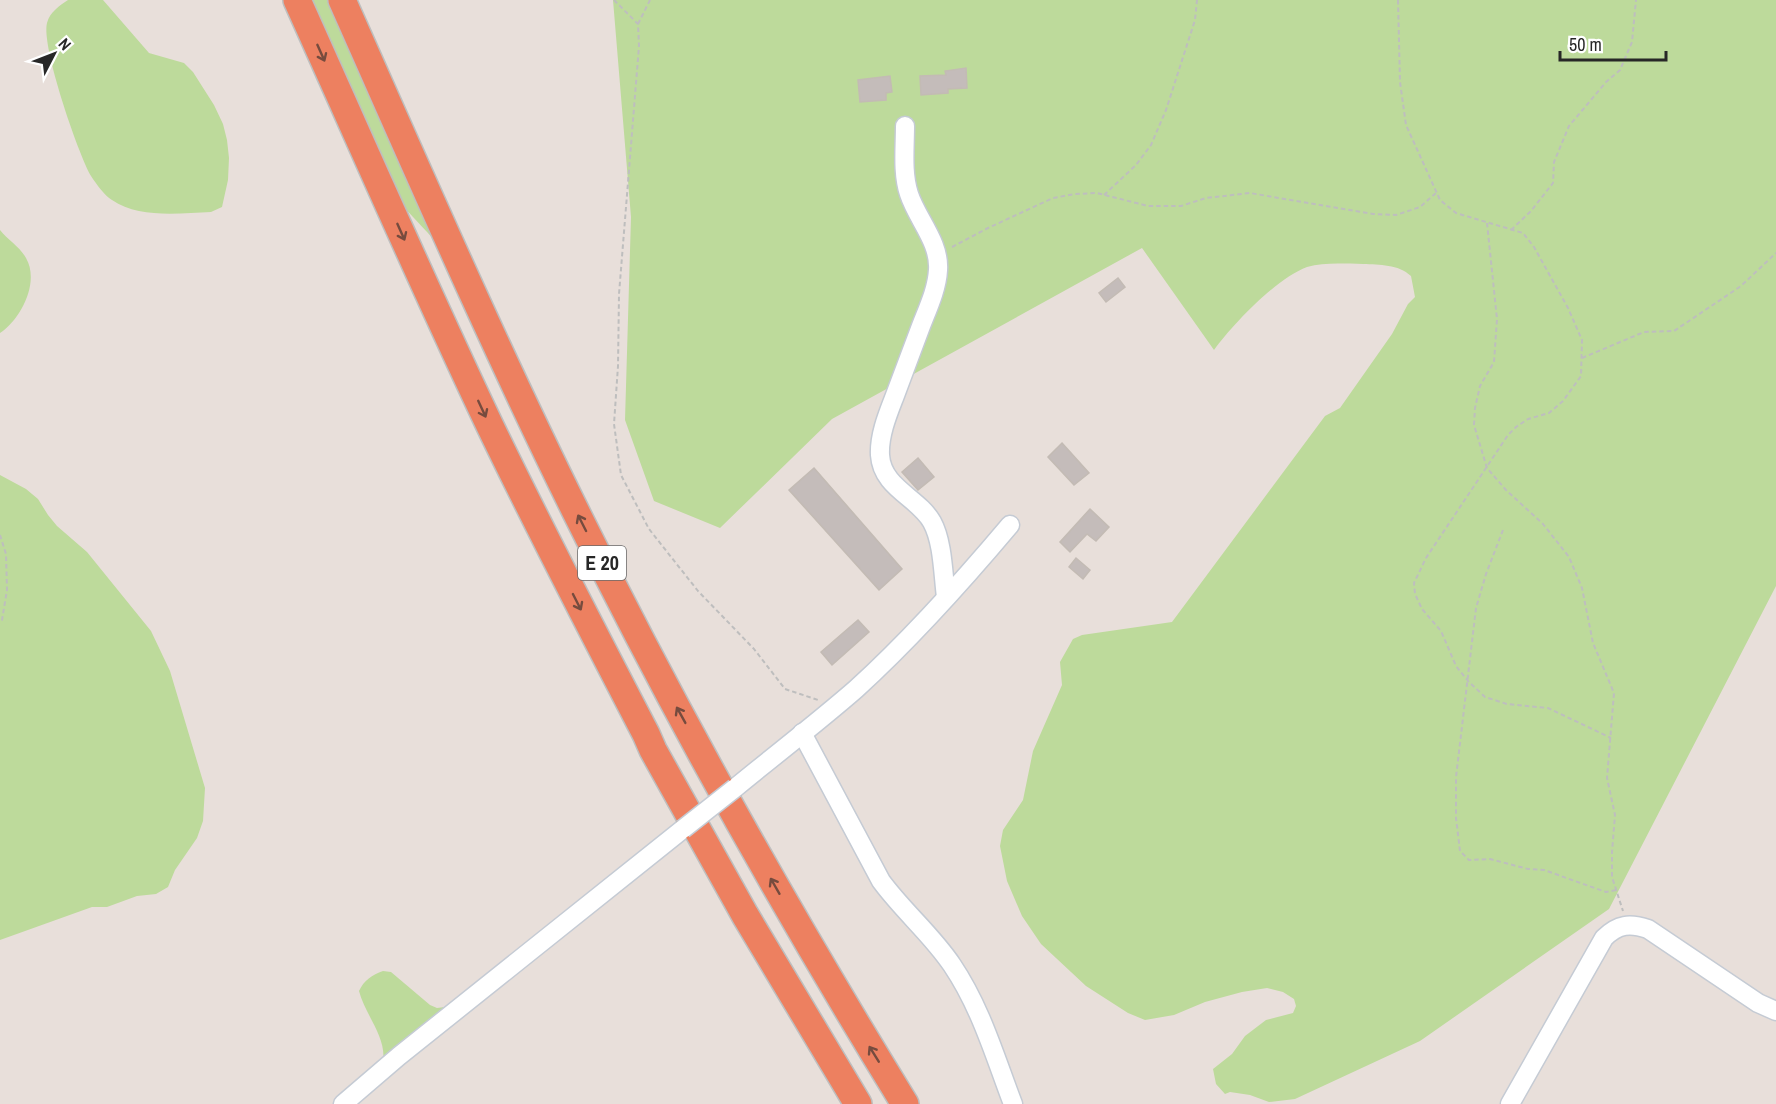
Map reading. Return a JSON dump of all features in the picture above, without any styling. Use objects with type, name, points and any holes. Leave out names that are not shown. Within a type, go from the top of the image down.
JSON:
[{"type":"highway","name":"E 20","points":[[297,0],[452,346],[582,612],[653,750],[745,915],[858,1104]]},
{"type":"highway","name":"E 20","points":[[342,0],[493,339],[619,597],[761,862],[905,1104]]},
{"type":"street","points":[[905,126],[905,181],[912,202],[937,255],[939,268],[935,287],[888,414],[880,441],[880,458],[889,480],[933,522],[939,540],[946,597]]},
{"type":"street","points":[[343,1104],[399,1056],[842,700],[902,645],[1010,525]]},
{"type":"street","points":[[802,733],[881,881],[894,899],[942,951],[961,979],[982,1020],[1013,1104]]},
{"type":"street","points":[[1509,1104],[1604,938],[1620,926],[1628,924],[1648,930],[1758,1003],[1776,1011]]},
{"type":"path","points":[[614,0],[638,24]]},
{"type":"path","points":[[650,0],[638,24],[639,46],[619,294],[614,424],[621,475],[649,529],[698,591],[754,649],[785,688],[815,700],[842,700]]},
{"type":"path","points":[[1104,195],[1136,165],[1151,145],[1166,110],[1195,20],[1197,0]]},
{"type":"path","points":[[1398,0],[1400,82],[1406,125],[1436,193],[1440,200],[1456,213],[1523,233],[1534,247],[1568,308],[1582,340],[1581,376],[1563,400],[1549,413],[1528,419],[1515,427],[1508,435],[1426,558],[1414,583],[1415,594],[1422,609],[1441,631],[1456,666],[1485,697],[1507,704],[1548,708],[1611,738]]},
{"type":"path","points":[[1511,230],[1531,211],[1553,183],[1554,162],[1569,126],[1606,82],[1620,70],[1632,42],[1636,0]]},
{"type":"path","points":[[937,255],[1053,198],[1075,194],[1097,193],[1148,206],[1181,206],[1206,198],[1250,193],[1373,214],[1396,215],[1420,207],[1436,193]]},
{"type":"path","points":[[1487,224],[1497,319],[1494,362],[1480,386],[1474,425],[1487,468],[1506,490],[1543,524],[1569,557],[1582,588],[1593,643],[1614,693],[1607,778],[1615,815],[1612,877],[1628,924]]},
{"type":"path","points":[[1582,358],[1644,332],[1674,331],[1741,286],[1776,253]]},
{"type":"path","points":[[1503,530],[1476,608],[1456,777],[1456,818],[1460,851],[1469,860],[1501,861],[1528,869],[1544,870],[1606,892],[1616,890]]},
{"type":"path","points":[[0,535],[6,554],[7,590],[0,623]]},
{"type":"green space","points":[[68,0],[103,0],[149,53],[184,63],[193,72],[214,105],[223,124],[227,140],[228,180],[222,207],[211,212],[160,214],[123,206],[103,193],[91,176],[78,146],[62,100],[50,53],[47,35],[48,19],[58,7]]},
{"type":"green space","points":[[308,0],[330,0],[440,246],[400,203]]},
{"type":"green space","points":[[613,0],[1776,0],[1776,586],[1609,909],[1420,1041],[1295,1099],[1269,1102],[1250,1095],[1230,1092],[1225,1094],[1216,1084],[1213,1069],[1232,1054],[1245,1036],[1266,1020],[1293,1013],[1296,1006],[1294,999],[1283,992],[1267,988],[1242,992],[1205,1002],[1174,1015],[1145,1020],[1128,1013],[1086,986],[1041,944],[1022,916],[1007,881],[1000,846],[1003,830],[1023,800],[1033,751],[1062,685],[1060,662],[1073,639],[1082,635],[1172,622],[1325,416],[1340,408],[1392,334],[1408,304],[1415,297],[1411,276],[1395,267],[1382,265],[1320,264],[1307,267],[1269,291],[1244,315],[1214,350],[1142,248],[832,419],[720,528],[654,501],[625,420],[631,217]]},
{"type":"green space","points":[[0,230],[26,258],[31,278],[21,309],[8,327],[0,333]]},
{"type":"green space","points":[[0,475],[26,489],[38,499],[57,526],[87,552],[151,631],[170,671],[205,788],[203,821],[197,838],[175,870],[168,887],[156,894],[137,896],[107,907],[92,907],[0,940]]},
{"type":"green space","points":[[383,971],[391,972],[430,1005],[437,1008],[445,1007],[383,1062],[379,1035],[359,991],[369,978]]},
{"type":"building","points":[[966,68],[967,88],[948,89],[948,93],[921,95],[920,76],[946,75],[945,71]]},
{"type":"building","points":[[890,76],[892,92],[886,93],[886,100],[860,102],[858,80]]},
{"type":"building","points":[[1118,278],[1125,287],[1106,302],[1099,293]]},
{"type":"building","points":[[1062,443],[1089,473],[1074,485],[1048,457]]},
{"type":"building","points":[[918,458],[934,477],[918,490],[902,472]]},
{"type":"building","points":[[814,468],[902,569],[879,590],[789,490]]},
{"type":"building","points":[[1090,509],[1109,527],[1096,541],[1087,534],[1070,552],[1060,542]]},
{"type":"building","points":[[1076,558],[1090,570],[1083,579],[1069,567]]},
{"type":"building","points":[[858,620],[869,632],[832,665],[821,652]]}]
